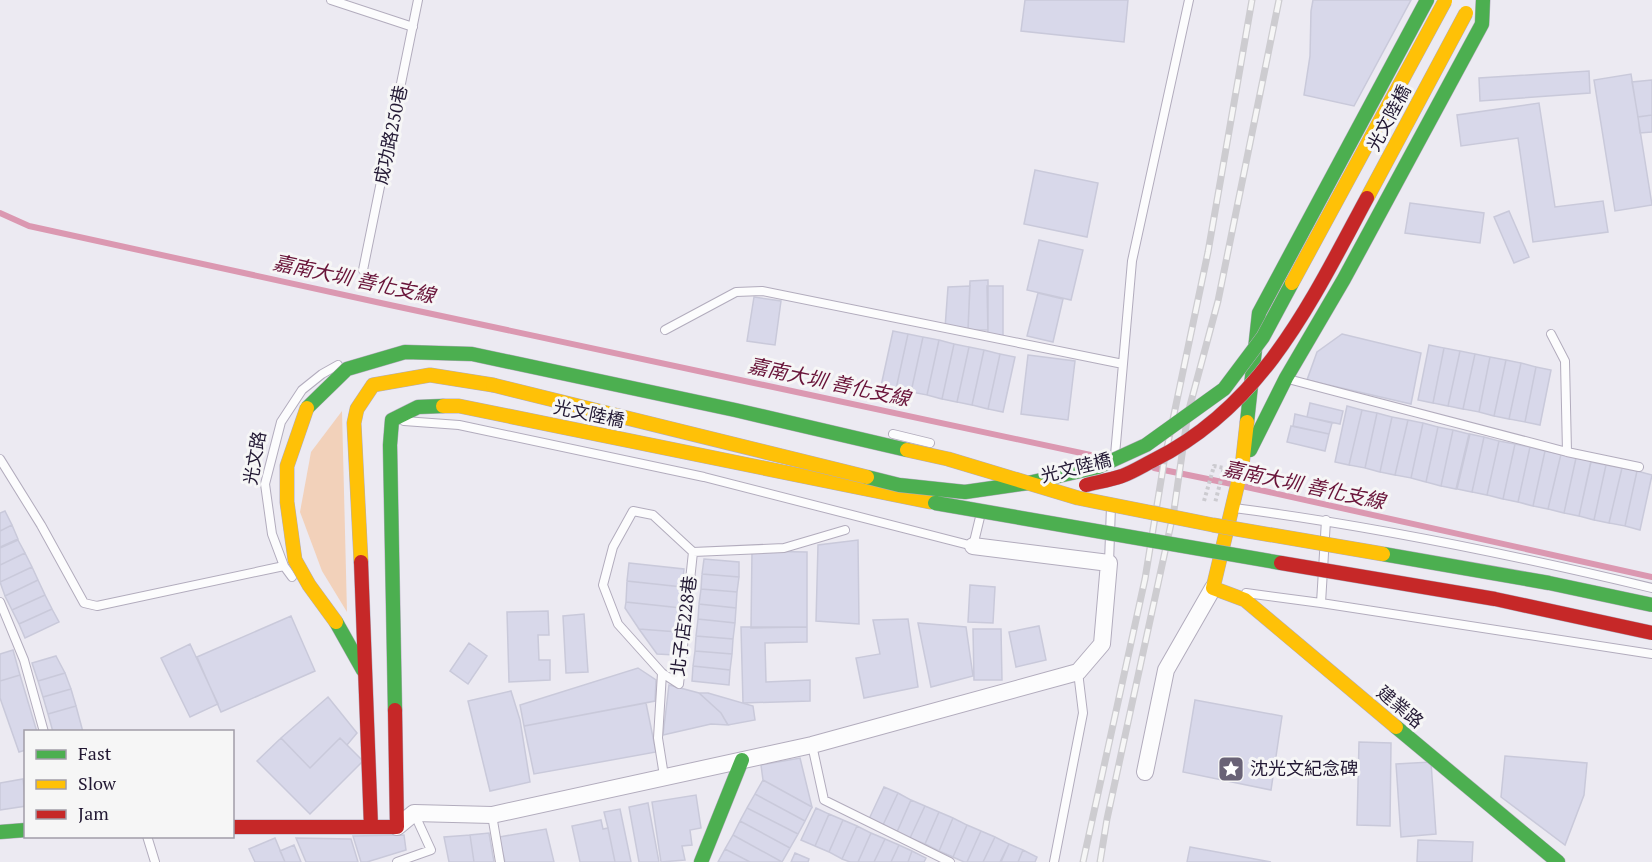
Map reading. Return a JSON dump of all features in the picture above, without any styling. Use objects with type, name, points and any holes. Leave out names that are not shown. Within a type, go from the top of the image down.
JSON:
[{"type":"street","points":[[1145,772],[1166,670],[1213,588],[1242,466],[1259,313],[1427,0]]},
{"type":"street","points":[[1242,466],[1286,378],[1344,279],[1482,24],[1483,0]]},
{"type":"street","name":"光文陸橋","points":[[366,675],[354,423],[357,409],[373,385],[430,375],[492,385],[899,485],[965,492],[1028,483],[1098,467],[1146,445],[1224,388],[1263,337],[1446,1]]},
{"type":"street","name":"光文陸橋","points":[[1028,499],[1122,476],[1172,451],[1209,426],[1251,387],[1291,334],[1329,268],[1468,6]]},
{"type":"street","points":[[371,828],[366,675],[352,650],[331,623],[295,560],[287,502],[287,466],[308,406],[347,369],[405,352],[472,354],[735,410],[948,459],[1078,498],[1224,527],[1549,583],[1652,605]]},
{"type":"street","points":[[1253,375],[1286,378]]},
{"type":"street","name":"光文陸橋","points":[[392,420],[418,407],[459,406],[930,502],[965,505],[1007,502]]},
{"type":"street","points":[[392,420],[390,446],[397,827]]},
{"type":"street","points":[[930,502],[1495,599],[1652,633]]},
{"type":"street","points":[[234,827],[397,827],[414,813],[492,815],[812,745],[1078,672],[1102,644],[1109,563],[973,546]]},
{"type":"street","name":"建業路","points":[[1213,588],[1245,600],[1558,862]]},
{"type":"street","points":[[701,862],[742,760]]},
{"type":"street","points":[[0,832],[24,831]]},
{"type":"lane","points":[[331,0],[413,27]]},
{"type":"lane","name":"成功路250巷","points":[[363,270],[418,0]]},
{"type":"lane","points":[[1109,563],[1112,480],[1132,261],[1189,0]]},
{"type":"lane","points":[[665,330],[736,292],[762,291],[1123,364]]},
{"type":"lane","points":[[1551,334],[1565,361],[1567,452]]},
{"type":"lane","points":[[459,343],[773,409]]},
{"type":"lane","points":[[380,349],[448,344]]},
{"type":"lane","name":"光文路","points":[[312,605],[284,566],[272,534],[265,484],[281,422],[302,390],[322,374],[362,355]]},
{"type":"lane","points":[[344,362],[387,368]]},
{"type":"lane","points":[[398,370],[430,375]]},
{"type":"lane","points":[[1286,378],[1567,452],[1639,467]]},
{"type":"lane","points":[[392,420],[459,425],[681,472],[973,546],[992,467],[987,462]]},
{"type":"lane","points":[[878,431],[936,444]]},
{"type":"lane","points":[[0,459],[41,525],[84,603],[97,606],[284,566]]},
{"type":"lane","points":[[1232,507],[1326,520],[1522,557],[1652,588]]},
{"type":"lane","name":"北子店228巷","points":[[693,552],[679,684],[662,673],[618,624],[603,585],[614,547],[633,511],[653,515],[693,552],[784,548],[845,530]]},
{"type":"lane","points":[[1321,603],[1326,520]]},
{"type":"lane","points":[[1213,588],[1652,654]]},
{"type":"lane","points":[[0,602],[24,660],[43,730]]},
{"type":"lane","points":[[1053,862],[1083,712],[1078,672]]},
{"type":"lane","name":"北子店228巷","points":[[662,673],[658,738],[664,776]]},
{"type":"lane","points":[[812,745],[824,800],[950,862]]},
{"type":"lane","points":[[397,862],[431,850],[414,813]]},
{"type":"lane","points":[[492,815],[500,862]]},
{"type":"lane","points":[[147,838],[155,862]]},
{"type":"shaded area","points":[[342,411],[347,612],[322,571],[300,512],[311,452]]},
{"type":"building","points":[[1025,0],[1128,0],[1124,42],[1021,31]]},
{"type":"building","points":[[1313,0],[1411,0],[1354,106],[1304,95],[1310,56]]},
{"type":"building","points":[[1589,71],[1590,93],[1480,101],[1479,78]]},
{"type":"building","points":[[1631,74],[1652,205],[1615,211],[1594,80]]},
{"type":"building","points":[[1652,80],[1652,115],[1638,117],[1632,82]]},
{"type":"building","points":[[1539,103],[1555,207],[1603,201],[1608,232],[1533,242],[1518,138],[1461,146],[1457,115]]},
{"type":"building","points":[[1652,115],[1652,132],[1640,133],[1638,117]]},
{"type":"building","points":[[1035,170],[1098,183],[1087,237],[1024,224]]},
{"type":"building","points":[[1410,203],[1484,213],[1480,243],[1405,233]]},
{"type":"building","points":[[1509,211],[1529,257],[1514,263],[1494,217]]},
{"type":"building","points":[[1039,240],[1083,250],[1071,300],[1027,290]]},
{"type":"building","points":[[988,280],[988,330],[968,330],[970,281]]},
{"type":"building","points":[[970,286],[968,330],[945,328],[948,287]]},
{"type":"building","points":[[987,286],[1003,286],[1003,336],[988,336]]},
{"type":"building","points":[[1038,293],[1063,299],[1053,342],[1027,336]]},
{"type":"building","points":[[754,297],[781,301],[775,345],[747,341]]},
{"type":"building","points":[[893,331],[908,334],[896,389],[881,386]]},
{"type":"building","points":[[908,334],[923,337],[911,392],[896,389]]},
{"type":"building","points":[[1342,334],[1421,353],[1411,404],[1307,380],[1317,352]]},
{"type":"building","points":[[923,337],[939,340],[927,395],[911,392]]},
{"type":"building","points":[[939,340],[954,344],[942,399],[927,395]]},
{"type":"building","points":[[954,344],[969,347],[957,402],[942,399]]},
{"type":"building","points":[[1429,345],[1444,348],[1433,403],[1418,400]]},
{"type":"building","points":[[969,347],[984,350],[972,405],[957,402]]},
{"type":"building","points":[[1444,348],[1460,351],[1448,406],[1433,403]]},
{"type":"building","points":[[984,350],[1000,354],[988,409],[972,405]]},
{"type":"building","points":[[1460,351],[1475,354],[1463,409],[1448,406]]},
{"type":"building","points":[[1000,354],[1015,357],[1003,412],[988,409]]},
{"type":"building","points":[[1475,354],[1490,357],[1479,412],[1463,409]]},
{"type":"building","points":[[1028,355],[1075,361],[1068,420],[1021,414]]},
{"type":"building","points":[[1490,357],[1506,360],[1494,416],[1479,412]]},
{"type":"building","points":[[1506,360],[1521,363],[1509,419],[1494,416]]},
{"type":"building","points":[[1521,363],[1536,367],[1525,422],[1509,419]]},
{"type":"building","points":[[1536,367],[1551,370],[1540,425],[1525,422]]},
{"type":"building","points":[[1310,403],[1343,411],[1340,424],[1307,417]]},
{"type":"building","points":[[1347,406],[1362,410],[1349,465],[1335,462]]},
{"type":"building","points":[[1362,410],[1377,413],[1365,468],[1349,465]]},
{"type":"building","points":[[1377,413],[1392,417],[1380,472],[1365,468]]},
{"type":"building","points":[[1295,414],[1332,423],[1329,434],[1293,426]]},
{"type":"building","points":[[1392,417],[1408,420],[1395,475],[1380,472]]},
{"type":"building","points":[[1408,420],[1423,423],[1411,478],[1395,475]]},
{"type":"building","points":[[1423,423],[1438,427],[1426,482],[1411,478]]},
{"type":"building","points":[[1291,426],[1329,434],[1325,451],[1287,442]]},
{"type":"building","points":[[1438,427],[1453,430],[1441,486],[1426,482]]},
{"type":"building","points":[[1453,430],[1469,434],[1456,489],[1441,486]]},
{"type":"building","points":[[1470,434],[1484,437],[1472,492],[1457,489]]},
{"type":"building","points":[[1484,437],[1499,441],[1487,495],[1472,492]]},
{"type":"building","points":[[1499,441],[1515,444],[1503,499],[1487,495]]},
{"type":"building","points":[[1515,444],[1530,447],[1518,502],[1503,499]]},
{"type":"building","points":[[1530,447],[1545,451],[1533,506],[1518,502]]},
{"type":"building","points":[[1545,451],[1561,454],[1548,509],[1533,506]]},
{"type":"building","points":[[1561,454],[1576,458],[1564,513],[1548,509]]},
{"type":"building","points":[[1576,458],[1591,461],[1579,516],[1564,513]]},
{"type":"building","points":[[1591,462],[1606,465],[1594,520],[1579,516]]},
{"type":"building","points":[[1606,465],[1622,468],[1609,523],[1594,520]]},
{"type":"building","points":[[1622,468],[1637,471],[1625,526],[1609,523]]},
{"type":"building","points":[[1637,471],[1652,475],[1640,530],[1625,526]]},
{"type":"building","points":[[5,511],[12,525],[0,531],[0,513]]},
{"type":"building","points":[[12,525],[18,539],[0,547],[0,531]]},
{"type":"building","points":[[18,540],[25,553],[0,565],[0,548]]},
{"type":"building","points":[[858,540],[859,624],[816,621],[818,545]]},
{"type":"building","points":[[752,551],[807,552],[807,627],[751,628]]},
{"type":"building","points":[[25,553],[32,567],[0,582],[0,565]]},
{"type":"building","points":[[704,559],[739,562],[739,577],[702,574]]},
{"type":"building","points":[[629,563],[684,569],[682,587],[627,581]]},
{"type":"building","points":[[32,567],[38,580],[5,596],[0,582]]},
{"type":"building","points":[[702,574],[739,577],[737,592],[701,589]]},
{"type":"building","points":[[38,580],[45,595],[12,610],[5,596]]},
{"type":"building","points":[[627,581],[682,587],[681,608],[626,602]]},
{"type":"building","points":[[970,585],[995,587],[993,623],[968,622]]},
{"type":"building","points":[[701,589],[737,592],[736,608],[699,604]]},
{"type":"building","points":[[45,595],[52,609],[19,624],[12,610]]},
{"type":"building","points":[[626,602],[681,608],[678,632],[639,629],[625,608]]},
{"type":"building","points":[[699,604],[736,608],[735,623],[698,619]]},
{"type":"building","points":[[52,609],[59,622],[25,638],[19,624]]},
{"type":"building","points":[[548,611],[549,635],[538,635],[539,660],[550,660],[550,680],[509,682],[507,612]]},
{"type":"building","points":[[584,614],[588,672],[566,673],[563,616]]},
{"type":"building","points":[[291,616],[315,671],[221,712],[197,657]]},
{"type":"building","points":[[698,619],[735,623],[733,639],[696,636]]},
{"type":"building","points":[[908,619],[918,687],[864,698],[856,658],[880,654],[873,620]]},
{"type":"building","points":[[918,623],[966,627],[973,676],[931,687]]},
{"type":"building","points":[[1039,626],[1046,660],[1016,667],[1009,632]]},
{"type":"building","points":[[741,627],[807,627],[807,642],[765,643],[766,682],[810,680],[810,701],[743,703]]},
{"type":"building","points":[[639,629],[678,632],[675,655],[657,654]]},
{"type":"building","points":[[973,629],[1001,629],[1002,680],[974,680]]},
{"type":"building","points":[[696,636],[733,639],[732,654],[695,651]]},
{"type":"building","points":[[469,643],[487,656],[468,684],[450,671]]},
{"type":"building","points":[[190,644],[218,704],[190,717],[161,658]]},
{"type":"building","points":[[13,650],[20,675],[0,681],[0,654]]},
{"type":"building","points":[[695,651],[732,654],[730,670],[693,666]]},
{"type":"building","points":[[56,656],[65,673],[38,681],[32,663]]},
{"type":"building","points":[[693,666],[730,670],[729,685],[692,681]]},
{"type":"building","points":[[638,668],[656,680],[655,701],[524,726],[520,705]]},
{"type":"building","points":[[65,673],[71,689],[43,697],[38,681]]},
{"type":"building","points":[[20,675],[36,730],[24,730],[24,751],[19,752],[0,698],[0,681]]},
{"type":"building","points":[[669,685],[699,693],[721,713],[728,725],[711,724],[663,735]]},
{"type":"building","points":[[71,689],[76,706],[48,714],[43,697]]},
{"type":"building","points":[[511,691],[520,720],[530,782],[490,791],[468,701]]},
{"type":"building","points":[[699,693],[708,693],[753,706],[755,720],[728,725],[721,713]]},
{"type":"building","points":[[328,697],[357,733],[347,745],[340,738],[310,768],[281,738]]},
{"type":"building","points":[[1195,700],[1282,716],[1271,790],[1183,772]]},
{"type":"building","points":[[646,703],[656,752],[534,774],[524,726]]},
{"type":"building","points":[[76,706],[82,730],[52,730],[48,714]]},
{"type":"building","points":[[281,738],[310,768],[340,738],[363,761],[310,814],[257,761]]},
{"type":"building","points":[[1359,742],[1391,743],[1390,826],[1357,825]]},
{"type":"building","points":[[1505,756],[1587,763],[1584,795],[1565,845],[1501,797]]},
{"type":"building","points":[[800,758],[812,807],[763,780],[761,765]]},
{"type":"building","points":[[1431,762],[1436,834],[1401,837],[1396,764]]},
{"type":"building","points":[[23,779],[24,806],[0,810],[0,783]]},
{"type":"building","points":[[763,780],[812,807],[805,821],[755,794]]},
{"type":"building","points":[[884,787],[898,793],[883,825],[869,819]]},
{"type":"building","points":[[898,793],[911,800],[897,832],[883,825]]},
{"type":"building","points":[[755,794],[805,821],[798,834],[747,808]]},
{"type":"building","points":[[696,795],[701,828],[690,830],[692,845],[682,846],[685,860],[661,862],[652,802]]},
{"type":"building","points":[[911,800],[925,806],[910,838],[897,832]]},
{"type":"building","points":[[648,803],[659,862],[639,862],[629,807]]},
{"type":"building","points":[[925,806],[939,812],[925,844],[910,838]]},
{"type":"building","points":[[747,808],[798,834],[790,848],[740,821]]},
{"type":"building","points":[[816,808],[829,814],[815,846],[801,840]]},
{"type":"building","points":[[620,809],[631,862],[615,862],[604,812]]},
{"type":"building","points":[[939,812],[953,818],[939,851],[925,844]]},
{"type":"building","points":[[829,814],[843,820],[829,852],[815,846]]},
{"type":"building","points":[[953,818],[967,825],[953,857],[939,851]]},
{"type":"building","points":[[601,820],[603,829],[608,828],[615,862],[580,862],[572,826]]},
{"type":"building","points":[[843,820],[857,826],[842,859],[829,852]]},
{"type":"building","points":[[740,821],[790,848],[782,862],[733,835]]},
{"type":"building","points":[[967,825],[981,831],[967,862],[964,862],[953,857]]},
{"type":"building","points":[[857,826],[871,833],[858,862],[850,862],[842,859]]},
{"type":"building","points":[[546,829],[554,862],[505,862],[499,837]]},
{"type":"building","points":[[981,831],[995,837],[983,862],[967,862]]},
{"type":"building","points":[[489,833],[494,862],[474,862],[470,835]]},
{"type":"building","points":[[871,833],[885,839],[874,862],[858,862]]},
{"type":"building","points":[[404,835],[406,850],[367,862],[361,862],[353,836]]},
{"type":"building","points":[[470,835],[474,862],[449,862],[444,837]]},
{"type":"building","points":[[733,835],[782,862],[750,862],[725,849]]},
{"type":"building","points":[[995,837],[1009,844],[1000,862],[983,862]]},
{"type":"building","points":[[275,838],[285,862],[255,862],[249,849]]},
{"type":"building","points":[[296,838],[351,839],[358,862],[306,862]]},
{"type":"building","points":[[885,839],[899,845],[891,862],[874,862]]},
{"type":"building","points":[[1418,840],[1473,842],[1472,862],[1417,862]]},
{"type":"building","points":[[1009,844],[1023,850],[1018,862],[1001,862]]},
{"type":"building","points":[[294,845],[301,862],[285,862],[280,851]]},
{"type":"building","points":[[899,845],[912,851],[908,862],[891,862]]},
{"type":"building","points":[[1190,847],[1271,862],[1187,862]]},
{"type":"building","points":[[725,849],[750,862],[718,862]]},
{"type":"building","points":[[1023,850],[1037,857],[1035,862],[1018,862]]},
{"type":"building","points":[[912,851],[926,858],[924,862],[908,862]]},
{"type":"building","points":[[795,853],[809,859],[808,862],[791,862]]},
{"type":"waterway","name":"嘉南大圳 善化支線","points":[[0,213],[29,226],[1100,457]]},
{"type":"waterway","name":"嘉南大圳 善化支線","points":[[1154,468],[1232,484]]},
{"type":"waterway","name":"嘉南大圳 善化支線","points":[[1242,486],[1652,577]]},
{"type":"railway","points":[[1083,862],[1145,579],[1164,462],[1208,252],[1252,0]]},
{"type":"railway","points":[[1100,862],[1107,819],[1174,510],[1188,413],[1218,301],[1279,0]]},
{"type":"traffic: fast","points":[[1247,422],[1259,313],[1427,0]]},
{"type":"traffic: fast","points":[[1250,450],[1286,378],[1344,279],[1482,24],[1483,0]]},
{"type":"traffic: fast","points":[[867,477],[899,485],[965,492],[1028,483],[1098,467],[1146,445],[1224,389],[1263,337],[1292,283]]},
{"type":"traffic: fast","points":[[307,408],[347,369],[405,352],[472,354],[735,410],[907,450]]},
{"type":"traffic: fast","points":[[395,710],[390,445],[392,420],[418,407],[443,406]]},
{"type":"traffic: fast","points":[[935,503],[1281,563]]},
{"type":"traffic: fast","points":[[1383,554],[1549,583],[1652,605]]},
{"type":"traffic: fast","points":[[336,622],[363,670]]},
{"type":"traffic: fast","points":[[1396,727],[1558,862]]},
{"type":"traffic: fast","points":[[701,862],[742,760]]},
{"type":"traffic: fast","points":[[0,832],[24,830]]},
{"type":"traffic: slow","points":[[1292,283],[1445,1]]},
{"type":"traffic: slow","points":[[1367,198],[1466,13]]},
{"type":"traffic: slow","points":[[361,562],[354,423],[357,409],[373,385],[430,375],[493,385]]},
{"type":"traffic: slow","points":[[493,385],[867,477]]},
{"type":"traffic: slow","points":[[443,406],[459,406],[930,502]]},
{"type":"traffic: slow","points":[[307,408],[287,466],[287,502],[295,560],[309,585],[336,622]]},
{"type":"traffic: slow","points":[[1247,422],[1242,466],[1213,588],[1245,600],[1396,727]]},
{"type":"traffic: slow","points":[[907,450],[948,459],[1078,498],[1213,525],[1383,554]]},
{"type":"traffic: jam","points":[[1086,485],[1122,476],[1154,460],[1192,437],[1226,410],[1255,380],[1281,347],[1326,274],[1367,198]]},
{"type":"traffic: jam","points":[[361,562],[371,827]]},
{"type":"traffic: jam","points":[[1281,563],[1495,599],[1652,633]]},
{"type":"traffic: jam","points":[[234,827],[397,827],[395,710]]},
{"type":"place","name":"沈光文紀念碑","points":[[1231,769]]}]
